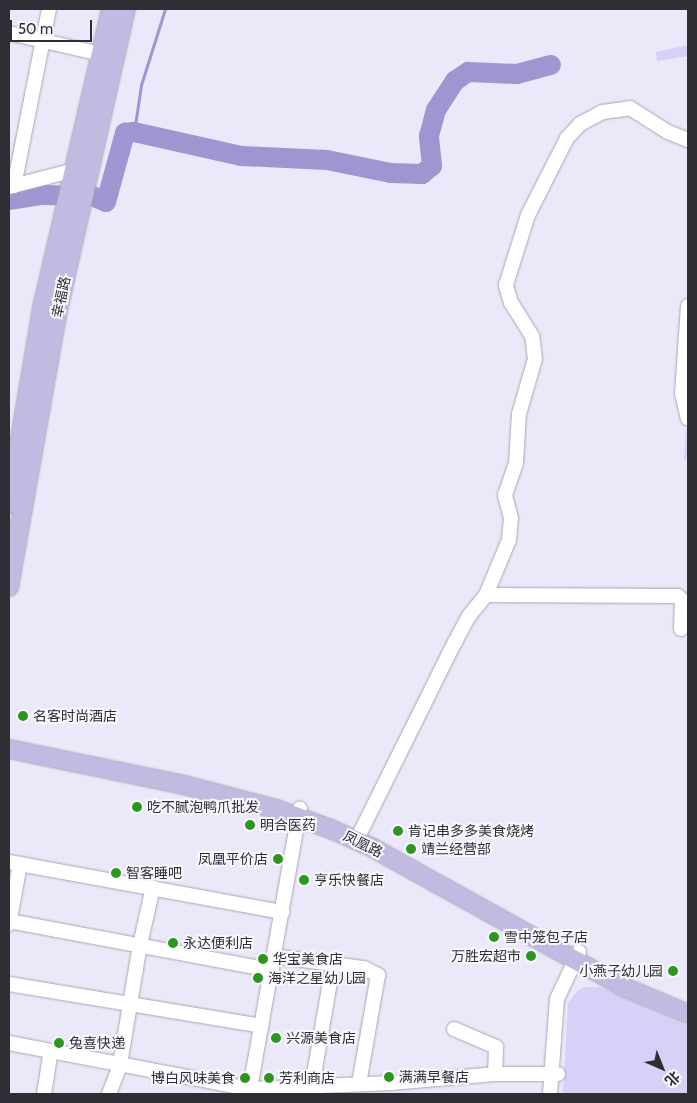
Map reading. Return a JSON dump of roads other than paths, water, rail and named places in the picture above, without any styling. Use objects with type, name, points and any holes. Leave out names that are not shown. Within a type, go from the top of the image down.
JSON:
[{"type":"main road","name":"幸福路","points":[[9,587],[56,319],[71,214],[111,9]]},
{"type":"main road","name":"幸福路","points":[[77,181],[126,9]]},
{"type":"main road","name":"幸福路","points":[[9,504],[43,304],[71,214]]},
{"type":"main road","name":"凤凰路","points":[[9,737],[210,784],[359,834],[580,958],[624,987],[688,1014]]},
{"type":"main road","name":"凤凰路","points":[[9,749],[184,785],[303,814],[371,847],[580,958],[688,1004]]},
{"type":"street","points":[[49,9],[11,186],[77,181]]},
{"type":"street","points":[[9,33],[101,54]]},
{"type":"street","points":[[359,834],[455,642],[469,616],[486,595],[509,540],[511,518],[505,495],[516,463],[519,414],[534,360],[532,336],[511,303],[506,285],[528,215],[567,138],[580,124],[603,112],[630,108],[668,132],[688,140]]},
{"type":"street","points":[[688,306],[684,335],[682,393],[688,418]]},
{"type":"street","points":[[486,595],[678,596],[682,600],[681,629]]},
{"type":"street","points":[[250,1092],[282,912],[303,814]]},
{"type":"street","points":[[250,1092],[280,957],[303,814]]},
{"type":"street","points":[[9,924],[14,863],[282,912]]},
{"type":"street","points":[[110,1094],[119,1067],[129,1003],[153,887]]},
{"type":"street","points":[[9,920],[272,970]]},
{"type":"street","points":[[280,957],[364,968],[375,972],[379,980],[359,1084]]},
{"type":"street","points":[[554,1083],[557,999],[580,958]]},
{"type":"street","points":[[312,1086],[333,964]]},
{"type":"street","points":[[9,984],[262,1026]]},
{"type":"street","points":[[454,1029],[496,1047],[495,1074]]},
{"type":"street","points":[[9,1043],[119,1067],[250,1092],[495,1074],[554,1083]]},
{"type":"street","points":[[9,1050],[119,1067]]},
{"type":"street","points":[[44,1094],[50,1057]]},
{"type":"street","points":[[279,1094],[343,1093],[492,1081],[554,1083]]},
{"type":"waterway","points":[[134,132],[141,85],[165,9]]},
{"type":"waterway","points":[[9,200],[42,195],[92,196],[106,202],[125,133],[134,132],[241,156],[327,160],[391,173],[422,174],[432,166],[429,136],[436,110],[455,81],[468,72],[517,74],[551,65]]},
{"type":"place","name":"名客时尚酒店","points":[[23,716]]},
{"type":"place","name":"吃不腻泡鸭爪批发","points":[[137,807]]},
{"type":"place","name":"明合医药","points":[[250,825]]},
{"type":"place","name":"肯记串多多美食烧烤","points":[[398,831]]},
{"type":"place","name":"靖兰经营部","points":[[411,849]]},
{"type":"place","name":"凤凰平价店","points":[[278,859]]},
{"type":"place","name":"智客睡吧","points":[[116,873]]},
{"type":"place","name":"亨乐快餐店","points":[[304,880]]},
{"type":"place","name":"雪中笼包子店","points":[[494,937]]},
{"type":"place","name":"永达便利店","points":[[173,943]]},
{"type":"place","name":"万胜宏超市","points":[[531,956]]},
{"type":"place","name":"华宝美食店","points":[[263,959]]},
{"type":"place","name":"小燕子幼儿园","points":[[673,971]]},
{"type":"place","name":"海洋之星幼儿园","points":[[258,978]]},
{"type":"place","name":"兴源美食店","points":[[276,1038]]},
{"type":"place","name":"兔喜快递","points":[[59,1043]]},
{"type":"place","name":"满满早餐店","points":[[389,1077]]},
{"type":"place","name":"博白风味美食","points":[[245,1078]]},
{"type":"place","name":"芳利商店","points":[[269,1078]]}]
